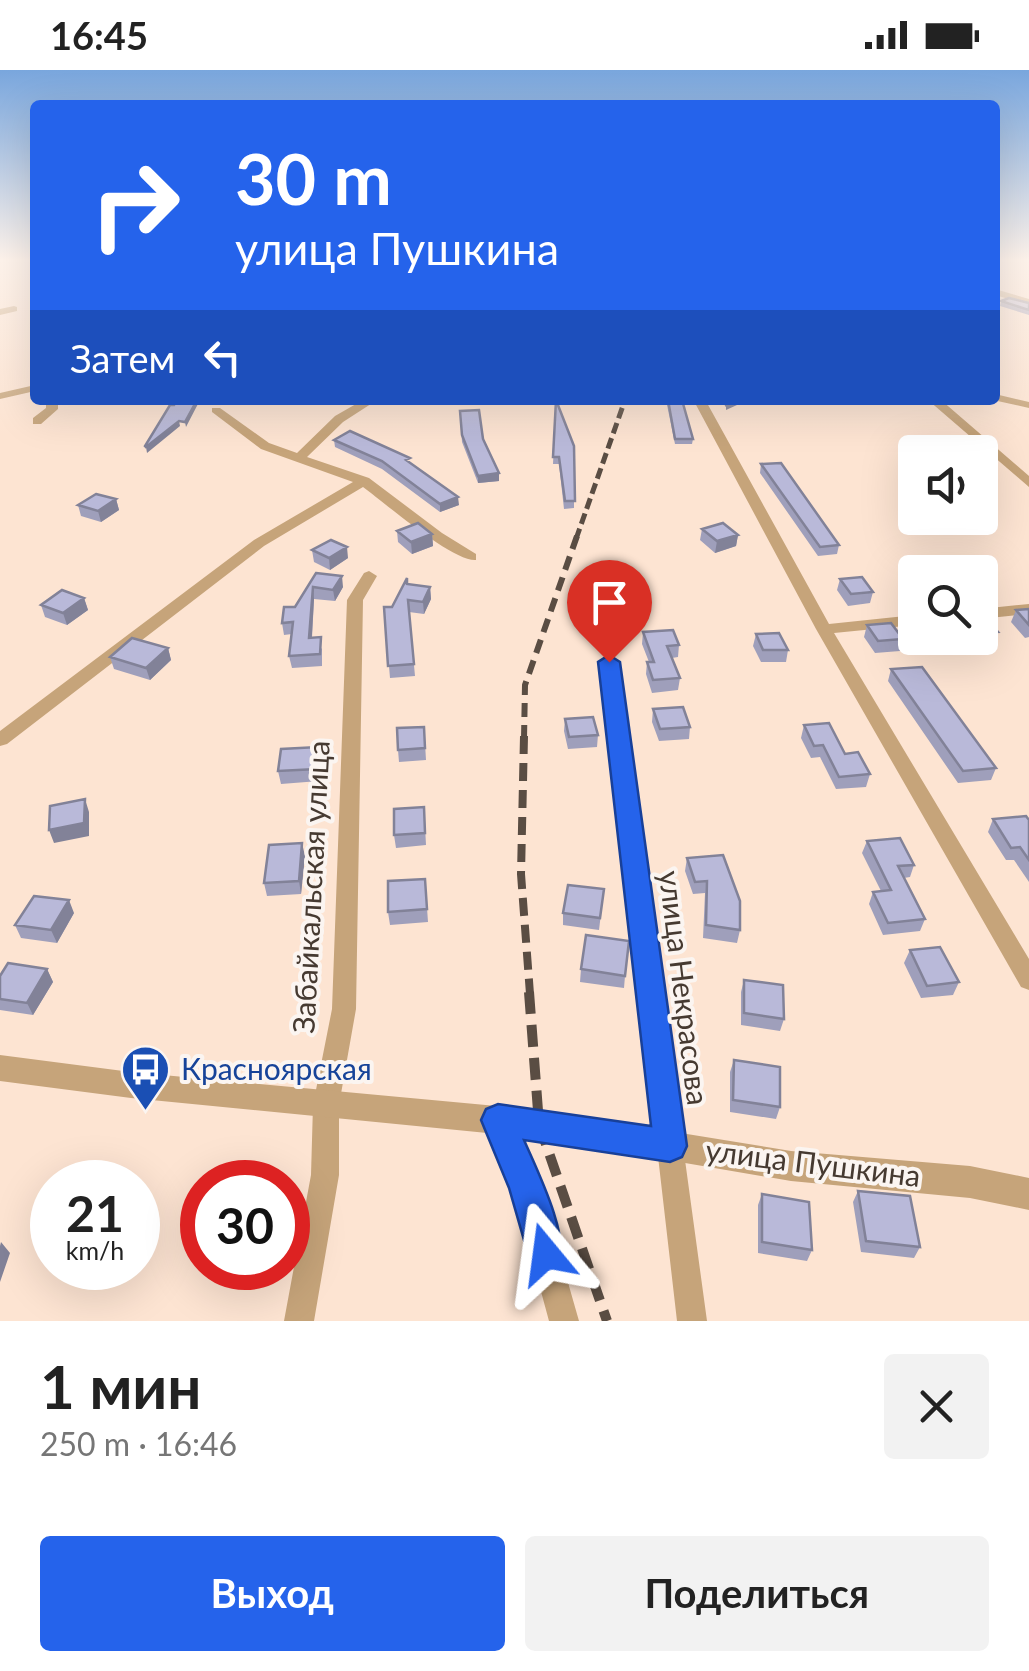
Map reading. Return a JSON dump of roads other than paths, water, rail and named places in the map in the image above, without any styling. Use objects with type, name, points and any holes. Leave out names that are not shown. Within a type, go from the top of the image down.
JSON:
[{"type":"street","points":[[0,396],[30,389]]},
{"type":"street","points":[[1000,398],[1029,406]]},
{"type":"street","points":[[37,422],[52,405]]},
{"type":"street","points":[[300,456],[339,420],[363,405]]},
{"type":"street","points":[[702,405],[824,629],[1029,980]]},
{"type":"street","points":[[940,405],[1025,479]]},
{"type":"street","points":[[216,410],[265,446],[364,481],[436,536],[472,557]]},
{"type":"street","points":[[0,740],[259,543],[364,481]]},
{"type":"street","name":"Забайкальская улица","points":[[300,1321],[325,1175],[326,1105],[344,1008],[355,600],[369,576]]},
{"type":"street","points":[[998,612],[1029,609]]},
{"type":"street","points":[[824,629],[898,622]]},
{"type":"street","name":"улица Некрасова","points":[[609,662],[692,1321]]},
{"type":"street","name":"улица Пушкина","points":[[4,1073],[498,1120],[791,1166],[970,1182],[1029,1194]]},
{"type":"street","points":[[498,1120],[527,1188],[564,1321]]},
{"type":"railway","points":[[576,539],[623,405]]},
{"type":"railway","points":[[524,739],[525,685],[577,536]]},
{"type":"railway","points":[[524,736],[521,874],[530,994]]},
{"type":"railway","points":[[529,992],[539,1124],[607,1321]]},
{"type":"place","name":"Красноярская","points":[[146,1112]]}]
